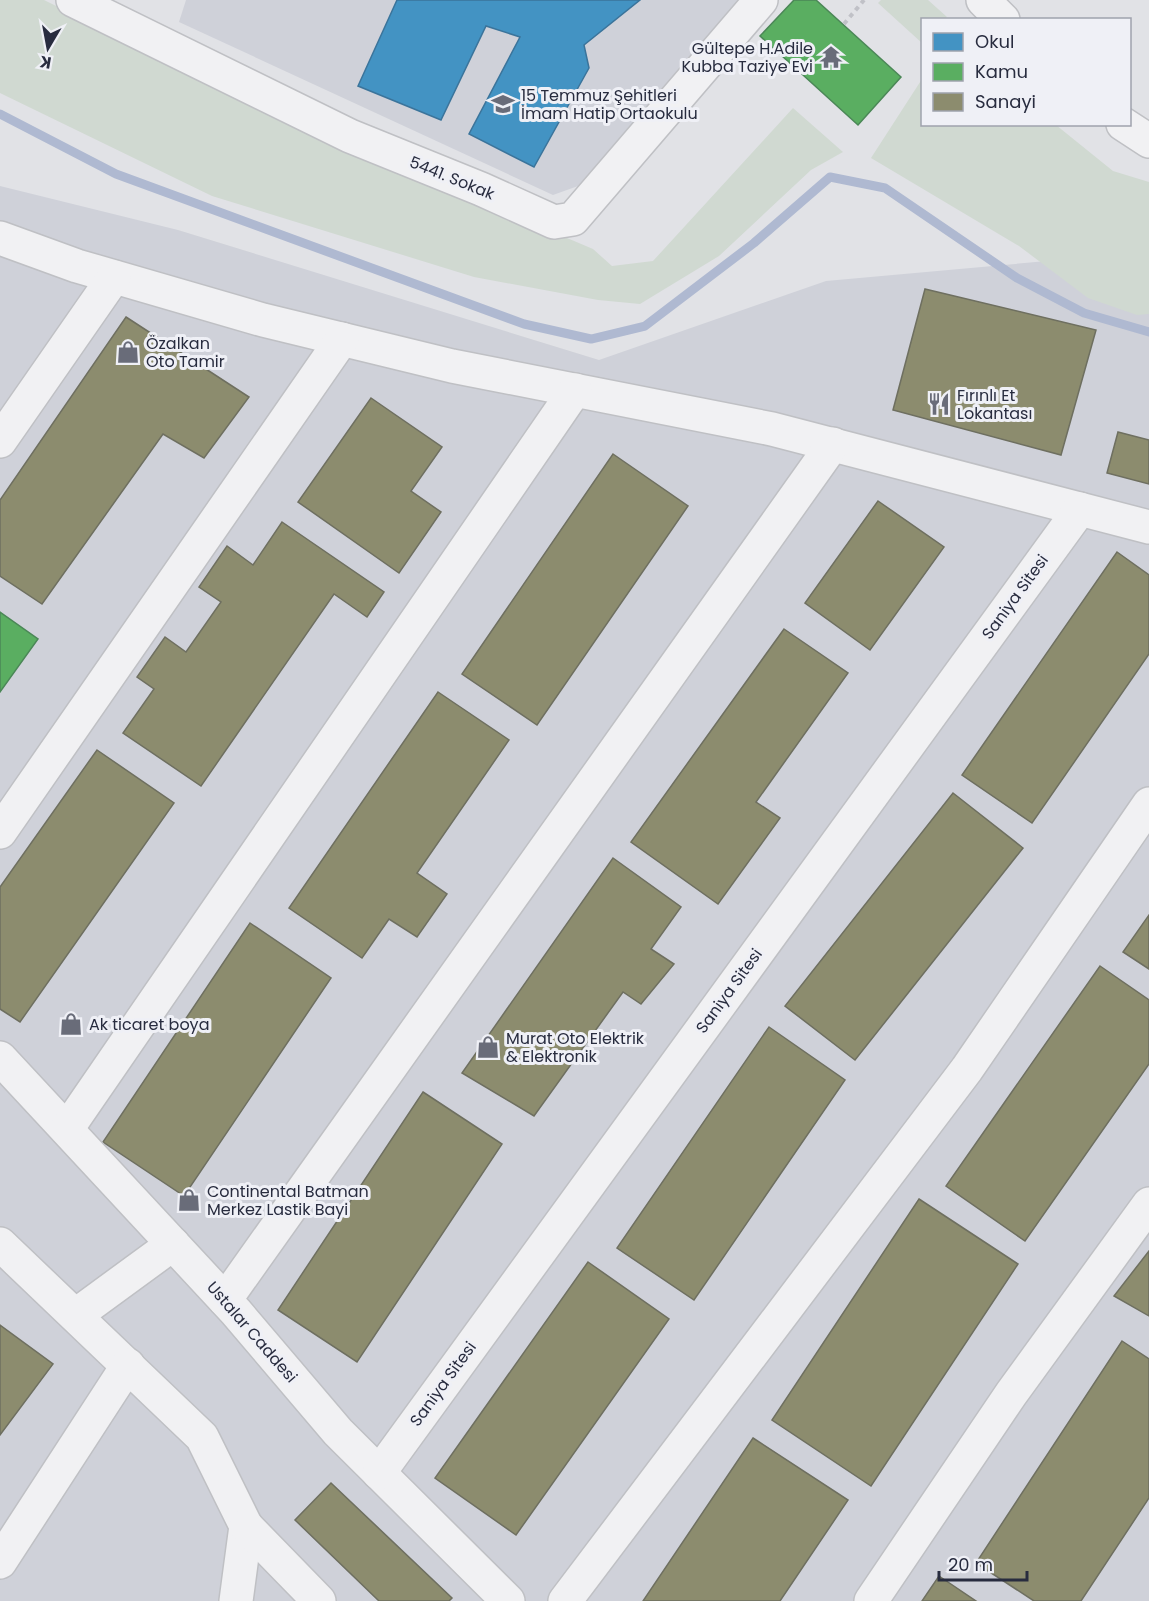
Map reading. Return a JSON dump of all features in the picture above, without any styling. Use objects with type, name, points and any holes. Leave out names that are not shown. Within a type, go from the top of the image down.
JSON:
[{"type":"street","name":"5441. Sokak","points":[[73,0],[350,136],[481,189],[554,222],[573,219],[760,0]]},
{"type":"street","points":[[983,0],[1001,18]]},
{"type":"street","points":[[1126,126],[1149,141]]},
{"type":"street","points":[[0,238],[114,277],[263,320],[452,366],[772,429],[1149,526]]},
{"type":"street","points":[[0,441],[114,277]]},
{"type":"street","points":[[0,832],[342,339]]},
{"type":"street","points":[[67,1129],[575,390]]},
{"type":"street","points":[[225,1300],[833,444]]},
{"type":"street","name":"Saniya Sitesi","points":[[379,1473],[1080,509]]},
{"type":"street","points":[[565,1601],[968,1069],[1149,804]]},
{"type":"street","name":"Ustalar Caddesi","points":[[0,1058],[225,1300],[338,1432],[508,1601]]},
{"type":"street","points":[[871,1601],[1011,1394],[1149,1204]]},
{"type":"street","points":[[0,1244],[202,1437],[246,1526],[319,1601]]},
{"type":"street","points":[[76,1315],[173,1244]]},
{"type":"street","points":[[0,1562],[128,1365]]},
{"type":"street","points":[[236,1601],[246,1526]]},
{"type":"path","points":[[844,24],[864,0]]},
{"type":"shaded area","points":[[0,0],[44,0],[285,119],[593,249],[612,266],[653,261],[793,108],[843,152],[811,170],[719,256],[640,304],[598,300],[474,277],[212,196],[0,93]]},
{"type":"shaded area","name":"15 Temmuz Şehitleri İmam Hatip Ortaokulu","points":[[186,0],[742,0],[578,186],[553,195],[179,22]]},
{"type":"shaded area","points":[[881,0],[928,0],[947,17],[921,18],[921,42],[878,3]]},
{"type":"shaded area","points":[[921,81],[921,126],[1057,126],[1113,171],[1149,182],[1149,314],[1137,315],[1088,298],[1019,246],[871,158]]},
{"type":"shaded area","points":[[0,186],[178,230],[599,360],[826,281],[1125,254],[1149,263],[1149,1601],[0,1601]]},
{"type":"building: Okul","points":[[397,0],[640,0],[584,45],[589,68],[534,167],[469,134],[520,37],[486,26],[441,120],[358,86]]},
{"type":"building: Kamu","name":"Gültepe H.Adile Kubba Taziye Evi","points":[[794,0],[816,0],[901,77],[858,125],[760,36]]},
{"type":"building: Kamu","points":[[0,612],[38,639],[0,692]]},
{"type":"building: Sanayi","points":[[925,289],[1096,330],[1061,455],[893,410]]},
{"type":"building: Sanayi","points":[[126,317],[249,397],[204,458],[163,434],[42,604],[0,576],[0,500]]},
{"type":"building: Sanayi","points":[[371,398],[442,447],[411,491],[441,512],[399,573],[298,502]]},
{"type":"building: Sanayi","points":[[1118,432],[1149,440],[1149,484],[1107,473]]},
{"type":"building: Sanayi","points":[[613,454],[688,506],[537,725],[462,674]]},
{"type":"building: Sanayi","points":[[878,501],[944,547],[870,650],[805,603]]},
{"type":"building: Sanayi","points":[[282,522],[384,592],[367,617],[334,594],[201,786],[123,733],[154,689],[137,677],[165,637],[186,652],[221,602],[199,587],[227,546],[253,565]]},
{"type":"building: Sanayi","points":[[1117,552],[1149,575],[1149,654],[1032,823],[962,775]]},
{"type":"building: Sanayi","points":[[784,629],[848,673],[756,802],[780,818],[718,904],[631,842]]},
{"type":"building: Sanayi","points":[[438,692],[509,740],[417,873],[447,894],[417,937],[389,919],[362,958],[289,908]]},
{"type":"building: Sanayi","points":[[97,750],[174,803],[20,1022],[0,1009],[0,887]]},
{"type":"building: Sanayi","points":[[953,793],[1023,848],[855,1060],[785,1006]]},
{"type":"building: Sanayi","points":[[613,858],[681,907],[651,949],[674,964],[641,1004],[623,992],[534,1116],[462,1073]]},
{"type":"building: Sanayi","points":[[1149,915],[1149,969],[1123,952]]},
{"type":"building: Sanayi","points":[[250,923],[331,978],[184,1196],[103,1142]]},
{"type":"building: Sanayi","points":[[1100,966],[1149,1000],[1149,1064],[1025,1241],[946,1186]]},
{"type":"building: Sanayi","points":[[769,1027],[845,1080],[694,1300],[617,1248]]},
{"type":"building: Sanayi","points":[[423,1092],[502,1144],[357,1362],[278,1310]]},
{"type":"building: Sanayi","points":[[919,1199],[1018,1264],[871,1486],[772,1420]]},
{"type":"building: Sanayi","points":[[1149,1251],[1149,1316],[1114,1296]]},
{"type":"building: Sanayi","points":[[588,1262],[669,1319],[516,1535],[435,1478]]},
{"type":"building: Sanayi","points":[[0,1325],[53,1364],[0,1435]]},
{"type":"building: Sanayi","points":[[1122,1341],[1149,1359],[1149,1498],[1081,1601],[1034,1601],[976,1563]]},
{"type":"building: Sanayi","points":[[753,1438],[848,1500],[780,1601],[643,1601]]},
{"type":"building: Sanayi","points":[[331,1483],[452,1598],[449,1601],[379,1601],[295,1520]]},
{"type":"building: Sanayi","points":[[939,1576],[976,1601],[922,1601]]},
{"type":"waterway","points":[[0,114],[116,174],[524,324],[591,339],[645,326],[754,243],[830,177],[885,188],[1017,278],[1084,313],[1149,332]]},
{"type":"place","name":"Gültepe H.Adile Kubba Taziye Evi","points":[[831,57]]},
{"type":"place","name":"15 Temmuz Şehitleri İmam Hatip Ortaokulu","points":[[503,104]]},
{"type":"place","name":"Özalkan Oto Tamir","points":[[128,352]]},
{"type":"place","name":"Fırınlı Et Lokantası","points":[[939,404]]},
{"type":"place","name":"Ak ticaret boya","points":[[71,1024]]},
{"type":"place","name":"Murat Oto Elektrik & Elektronik","points":[[488,1047]]},
{"type":"place","name":"Continental Batman Merkez Lastik Bayi","points":[[189,1200]]}]
